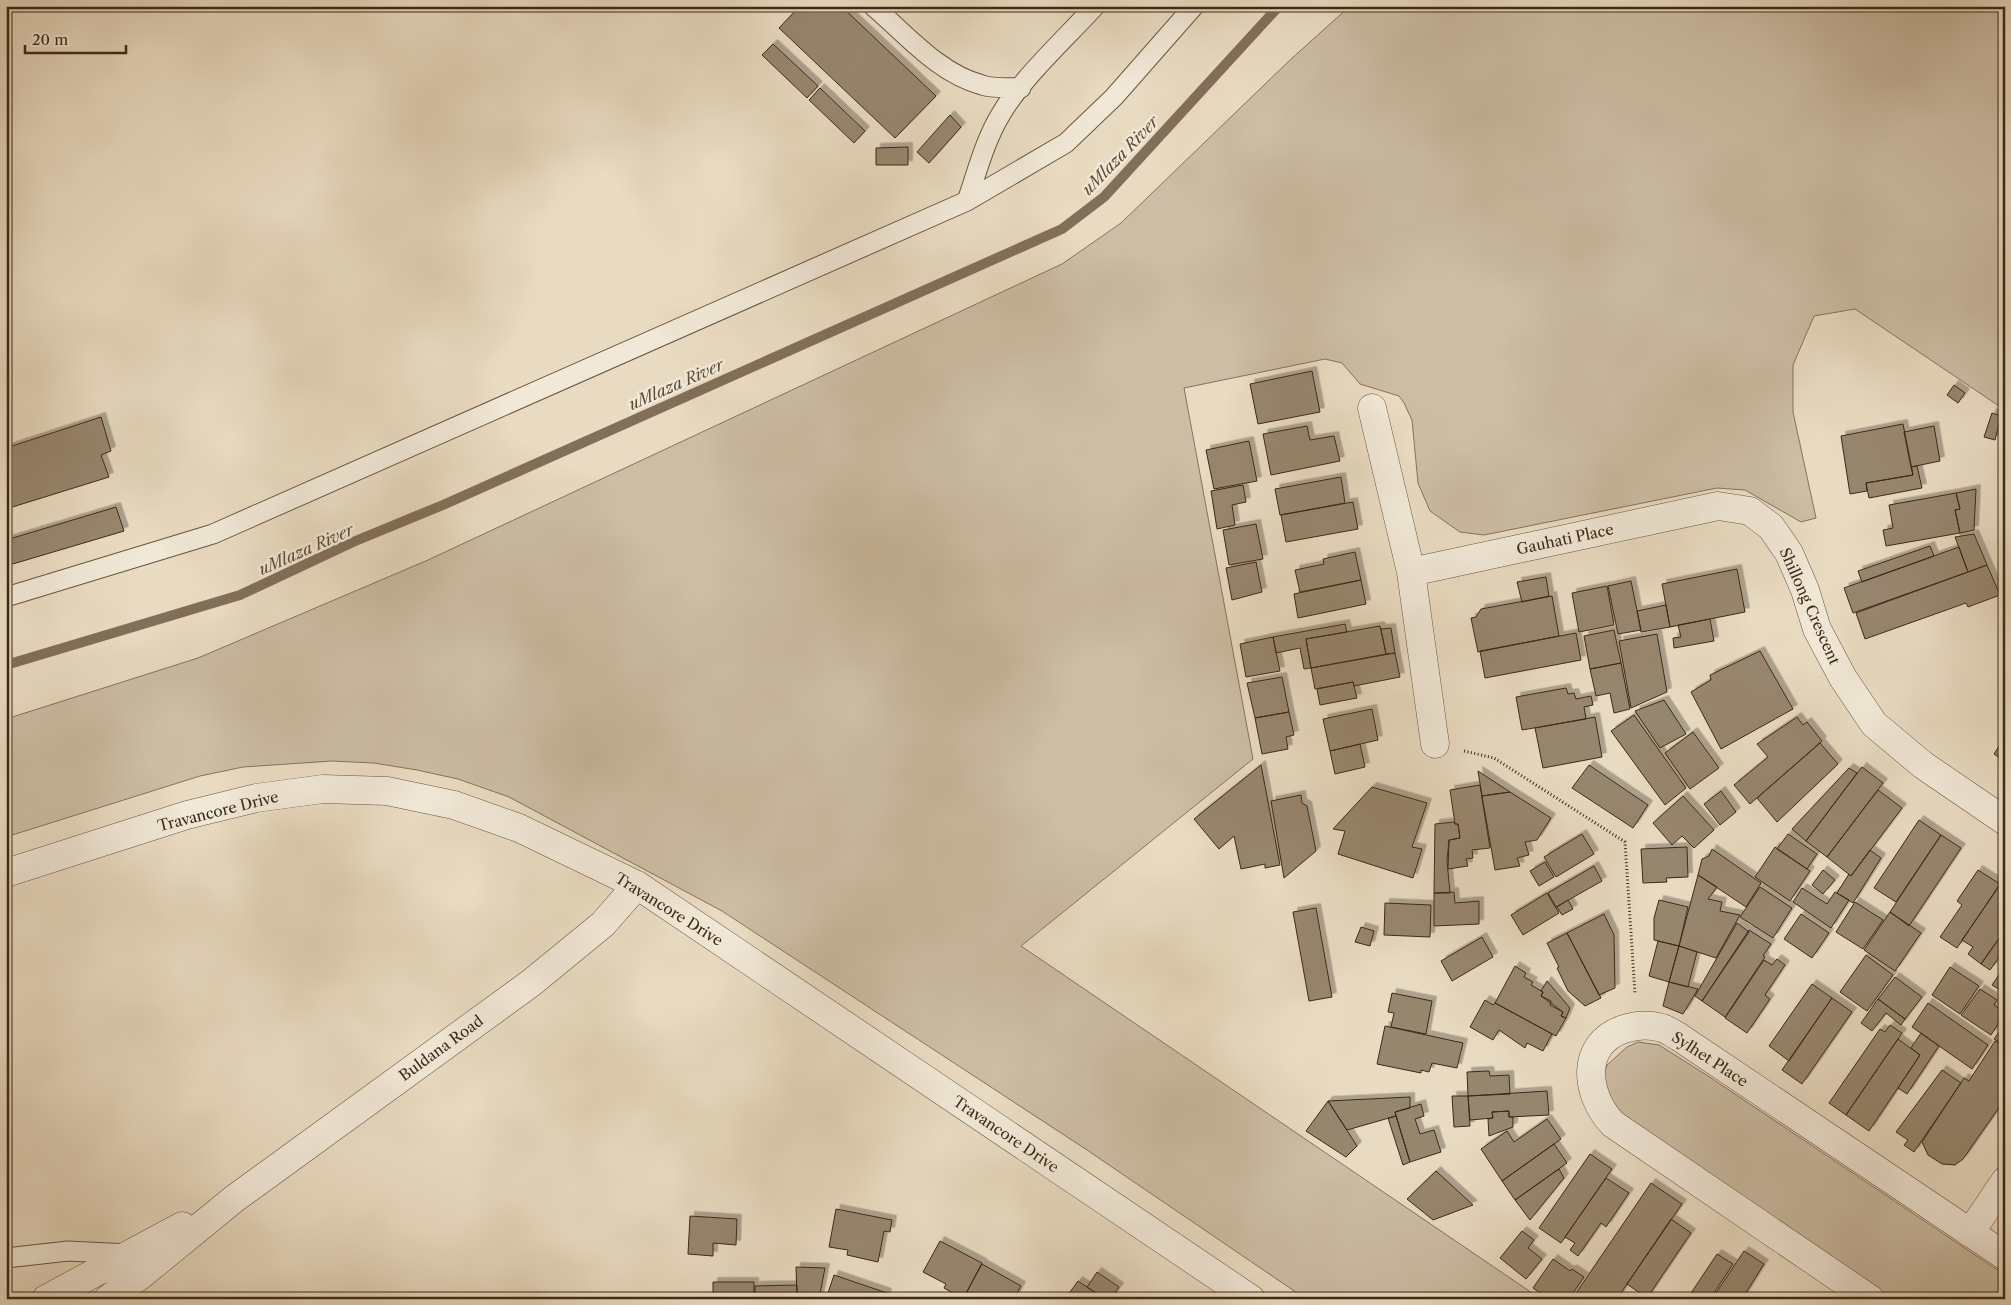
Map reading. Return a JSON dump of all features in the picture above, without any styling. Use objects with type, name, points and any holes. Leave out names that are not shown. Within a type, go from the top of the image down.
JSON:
[{"type":"street","points":[[1372,408],[1411,572],[1435,744]]},
{"type":"street","name":"Gauhati Place","points":[[1411,572],[1718,506]]},
{"type":"street","name":"Shillong Crescent","points":[[1718,506],[1750,511],[1775,534],[1789,553],[1805,590],[1821,637],[1843,678],[1874,724],[1924,765],[2005,821]]},
{"type":"street","name":"Travancore Drive","points":[[6,873],[187,815],[256,798],[323,789],[387,790],[454,805],[519,828],[637,886],[1251,1299]]},
{"type":"street","name":"Buldana Road","points":[[108,1299],[141,1275],[234,1199],[531,983],[603,924],[637,886]]},
{"type":"street","name":"Sylhet Place","points":[[1870,1299],[1613,1124],[1601,1111],[1591,1085],[1592,1069],[1599,1044],[1615,1032],[1637,1025],[1662,1028],[1679,1037],[2005,1256]]},
{"type":"street","points":[[1970,1233],[2005,1181]]},
{"type":"street","name":"Buldana Road","points":[[46,1299],[234,1199]]},
{"type":"lane","points":[[873,6],[935,61],[958,77],[984,86],[1020,88]]},
{"type":"lane","points":[[967,200],[987,142],[1001,114],[1020,88],[1095,6]]},
{"type":"lane","points":[[6,597],[213,534],[967,200],[1066,143],[1114,97],[1194,6]]},
{"type":"lane","points":[[6,1258],[68,1251],[130,1254]]},
{"type":"path","points":[[1435,744],[1494,758],[1625,842],[1637,1025]]},
{"type":"shaded area","points":[[1350,6],[2005,6],[2005,410],[1855,309],[1814,316],[1793,365],[1793,412],[1816,518],[1801,522],[1745,490],[1717,488],[1484,535],[1460,532],[1430,511],[1418,483],[1412,420],[1404,403],[1399,396],[1360,384],[1342,363],[1325,359],[1184,388],[1253,759],[1021,946],[1541,1299],[1306,1299],[1087,1150],[722,911],[509,797],[458,779],[374,763],[332,761],[243,767],[200,776],[6,837],[6,719],[198,658],[428,560],[1062,264],[1121,223],[1290,60]]},
{"type":"shaded area","points":[[1638,1042],[1659,1045],[1708,1076],[2005,1275],[2005,1299],[1888,1299],[1698,1171],[1623,1118],[1609,1102],[1603,1078],[1607,1065],[1627,1047]]},
{"type":"building","points":[[800,6],[841,6],[936,96],[895,138],[779,28]]},
{"type":"building","points":[[773,44],[818,86],[807,98],[762,55]]},
{"type":"building","points":[[820,88],[865,131],[854,143],[809,100]]},
{"type":"building","points":[[950,115],[961,127],[929,163],[917,152]]},
{"type":"building","points":[[908,147],[908,165],[876,165],[876,148]]},
{"type":"building","points":[[1312,371],[1320,412],[1258,424],[1250,384]]},
{"type":"building","points":[[1954,385],[1965,393],[1958,403],[1947,395]]},
{"type":"building","points":[[1992,413],[2001,416],[1995,440],[1984,437]]},
{"type":"building","points":[[101,417],[111,451],[101,455],[109,477],[6,509],[6,448]]},
{"type":"building","points":[[1903,424],[1913,475],[1866,483],[1867,491],[1850,494],[1841,436]]},
{"type":"building","points":[[1307,426],[1310,440],[1334,436],[1340,461],[1271,475],[1263,434]]},
{"type":"building","points":[[1934,426],[1940,461],[1911,467],[1904,432]]},
{"type":"building","points":[[1249,441],[1257,481],[1214,489],[1206,450]]},
{"type":"building","points":[[1917,466],[1922,488],[1869,498],[1866,483],[1913,475],[1911,467]]},
{"type":"building","points":[[1341,477],[1345,503],[1280,515],[1275,489]]},
{"type":"building","points":[[1243,485],[1246,502],[1232,505],[1235,525],[1217,529],[1211,491]]},
{"type":"building","points":[[1976,489],[1974,530],[1960,533],[1955,510],[1960,509],[1956,493]]},
{"type":"building","points":[[1956,493],[1960,509],[1955,510],[1960,533],[1886,546],[1883,530],[1893,528],[1889,505]]},
{"type":"building","points":[[1353,502],[1358,529],[1286,542],[1281,515]]},
{"type":"building","points":[[116,507],[124,531],[6,566],[6,540]]},
{"type":"building","points":[[1256,524],[1263,559],[1229,565],[1223,530]]},
{"type":"building","points":[[1974,534],[1987,565],[1968,572],[1955,537]]},
{"type":"building","points":[[1930,546],[1934,556],[1862,582],[1858,571]]},
{"type":"building","points":[[1959,547],[1968,572],[1853,613],[1844,588]]},
{"type":"building","points":[[1355,552],[1361,580],[1300,592],[1295,570],[1324,564],[1323,559]]},
{"type":"building","points":[[1256,562],[1262,592],[1232,600],[1226,568]]},
{"type":"building","points":[[1987,565],[2000,595],[1968,607],[1966,603],[1865,639],[1856,613]]},
{"type":"building","points":[[1737,569],[1745,612],[1670,627],[1662,584]]},
{"type":"building","points":[[1546,577],[1549,596],[1522,602],[1517,582]]},
{"type":"building","points":[[1361,580],[1366,604],[1298,618],[1294,594]]},
{"type":"building","points":[[1631,581],[1641,630],[1618,634],[1608,586]]},
{"type":"building","points":[[1607,586],[1614,625],[1579,632],[1572,593]]},
{"type":"building","points":[[1552,596],[1559,636],[1478,652],[1471,618],[1476,617],[1481,609]]},
{"type":"building","points":[[1666,605],[1670,627],[1641,632],[1637,611]]},
{"type":"building","points":[[1710,619],[1714,641],[1674,648],[1673,638],[1681,637],[1678,625]]},
{"type":"building","points":[[1345,624],[1347,632],[1306,639],[1311,668],[1304,669],[1300,648],[1276,653],[1273,637]]},
{"type":"building","points":[[1380,626],[1386,654],[1311,668],[1306,639]]},
{"type":"building","points":[[1391,628],[1395,653],[1386,654],[1381,629]]},
{"type":"building","points":[[1614,630],[1621,663],[1590,669],[1584,636]]},
{"type":"building","points":[[1576,633],[1581,660],[1485,678],[1480,651]]},
{"type":"building","points":[[1657,634],[1667,692],[1631,708],[1619,641]]},
{"type":"building","points":[[1273,637],[1280,671],[1246,677],[1240,644]]},
{"type":"building","points":[[1760,651],[1793,709],[1721,749],[1691,692],[1711,680],[1710,675]]},
{"type":"building","points":[[1395,653],[1400,677],[1354,686],[1353,682],[1315,689],[1311,668]]},
{"type":"building","points":[[1621,663],[1630,709],[1614,713],[1610,693],[1596,696],[1590,669]]},
{"type":"building","points":[[1282,677],[1289,712],[1255,718],[1247,683]]},
{"type":"building","points":[[1353,682],[1357,698],[1320,705],[1317,689]]},
{"type":"building","points":[[1566,688],[1568,694],[1574,693],[1576,699],[1591,696],[1593,705],[1584,707],[1586,719],[1522,730],[1516,697]]},
{"type":"building","points":[[1664,700],[1686,734],[1660,748],[1635,711]]},
{"type":"building","points":[[1372,709],[1378,740],[1330,751],[1323,719]]},
{"type":"building","points":[[1289,712],[1294,735],[1286,737],[1288,749],[1262,754],[1255,718]]},
{"type":"building","points":[[1634,715],[1686,788],[1665,805],[1611,731]]},
{"type":"building","points":[[1595,717],[1602,757],[1543,768],[1535,728]]},
{"type":"building","points":[[1797,717],[1803,725],[1807,722],[1822,741],[1750,804],[1734,785],[1768,757],[1757,744]]},
{"type":"building","points":[[1693,732],[1719,768],[1690,789],[1665,753]]},
{"type":"building","points":[[2005,737],[2005,762],[1994,754]]},
{"type":"building","points":[[1820,743],[1838,764],[1777,822],[1757,798]]},
{"type":"building","points":[[1360,744],[1365,767],[1335,774],[1330,751]]},
{"type":"building","points":[[1261,765],[1280,865],[1265,868],[1265,864],[1241,869],[1234,836],[1219,849],[1194,819]]},
{"type":"building","points":[[1589,765],[1648,805],[1633,828],[1572,788]]},
{"type":"building","points":[[1862,767],[1883,783],[1827,857],[1806,841]]},
{"type":"building","points":[[1849,768],[1857,773],[1806,841],[1792,829]]},
{"type":"building","points":[[1478,771],[1510,792],[1482,796]]},
{"type":"building","points":[[1480,785],[1490,848],[1472,850],[1473,858],[1466,859],[1468,866],[1448,869],[1449,840],[1460,838],[1458,824],[1455,824],[1450,790]]},
{"type":"building","points":[[1372,787],[1427,803],[1412,847],[1422,849],[1413,878],[1338,854],[1345,831],[1333,829]]},
{"type":"building","points":[[1878,790],[1902,808],[1851,876],[1827,857]]},
{"type":"building","points":[[1721,791],[1736,812],[1720,825],[1704,804]]},
{"type":"building","points":[[1510,792],[1551,818],[1537,840],[1525,842],[1529,855],[1517,858],[1520,866],[1495,870],[1482,796]]},
{"type":"building","points":[[1301,795],[1302,803],[1307,806],[1316,851],[1284,878],[1271,801]]},
{"type":"building","points":[[1683,796],[1714,830],[1694,848],[1682,836],[1672,845],[1653,823]]},
{"type":"building","points":[[1919,820],[1941,835],[1896,902],[1874,888]]},
{"type":"building","points":[[1454,822],[1458,824],[1460,838],[1449,840],[1447,861],[1450,893],[1434,893],[1435,824]]},
{"type":"building","points":[[1582,834],[1594,854],[1556,877],[1544,857]]},
{"type":"building","points":[[1788,834],[1817,854],[1807,869],[1777,849]]},
{"type":"building","points":[[1941,835],[1961,848],[1909,926],[1890,912]]},
{"type":"building","points":[[1687,847],[1688,877],[1666,878],[1667,882],[1643,883],[1641,849]]},
{"type":"building","points":[[1775,847],[1810,871],[1790,901],[1755,877]]},
{"type":"building","points":[[1712,849],[1761,883],[1746,907],[1698,875],[1702,859],[1709,856]]},
{"type":"building","points":[[1870,850],[1881,858],[1853,903],[1837,893],[1849,874],[1851,876]]},
{"type":"building","points":[[1545,862],[1554,877],[1539,886],[1530,871]]},
{"type":"building","points":[[1594,866],[1602,881],[1556,907],[1548,893]]},
{"type":"building","points":[[1823,870],[1835,880],[1823,894],[1812,885]]},
{"type":"building","points":[[1978,870],[2000,884],[1957,948],[1940,937],[1962,905],[1957,901]]},
{"type":"building","points":[[1698,875],[1717,887],[1708,899],[1722,902],[1720,911],[1740,915],[1716,958],[1679,946]]},
{"type":"building","points":[[2002,882],[2005,884],[2005,930],[1981,964],[1968,954],[1973,947],[1962,940]]},
{"type":"building","points":[[1760,887],[1792,908],[1773,938],[1740,917]]},
{"type":"building","points":[[1802,888],[1827,904],[1835,892],[1849,900],[1831,928],[1793,902]]},
{"type":"building","points":[[1454,892],[1455,903],[1479,901],[1479,924],[1434,926],[1434,893]]},
{"type":"building","points":[[1547,893],[1559,913],[1523,935],[1511,915]]},
{"type":"building","points":[[1568,900],[1573,909],[1562,915],[1557,907]]},
{"type":"building","points":[[1659,900],[1688,907],[1679,946],[1654,940],[1654,918]]},
{"type":"building","points":[[1855,902],[1883,920],[1863,949],[1836,932]]},
{"type":"building","points":[[1385,903],[1431,905],[1430,937],[1384,935]]},
{"type":"building","points":[[1316,908],[1332,997],[1309,1001],[1293,912]]},
{"type":"building","points":[[1890,912],[1921,933],[1895,971],[1864,950]]},
{"type":"building","points":[[1604,914],[1614,935],[1615,988],[1599,995],[1567,933]]},
{"type":"building","points":[[1801,914],[1829,933],[1812,958],[1784,939]]},
{"type":"building","points":[[1737,923],[1749,932],[1702,1001],[1695,996]]},
{"type":"building","points":[[1361,927],[1374,931],[1370,946],[1355,942]]},
{"type":"building","points":[[1749,930],[1771,944],[1763,956],[1765,957],[1725,1017],[1702,1001]]},
{"type":"building","points":[[2005,930],[2005,949],[1990,970],[1981,964]]},
{"type":"building","points":[[1567,933],[1601,998],[1585,1006],[1568,991],[1547,943]]},
{"type":"building","points":[[1482,937],[1493,957],[1452,981],[1441,961]]},
{"type":"building","points":[[1658,941],[1679,946],[1669,982],[1649,976]]},
{"type":"building","points":[[1679,946],[1697,952],[1688,987],[1669,982]]},
{"type":"building","points":[[1866,955],[1893,975],[1867,1011],[1840,992]]},
{"type":"building","points":[[1777,959],[1785,965],[1765,995],[1770,999],[1747,1033],[1725,1018],[1764,960],[1772,965]]},
{"type":"building","points":[[1515,966],[1526,973],[1524,977],[1533,982],[1531,985],[1543,992],[1541,996],[1551,1001],[1550,1005],[1563,1012],[1561,1016],[1566,1018],[1556,1036],[1495,1003]]},
{"type":"building","points":[[2005,966],[2005,993],[1992,985]]},
{"type":"building","points":[[1950,967],[1979,986],[1960,1014],[1932,995]]},
{"type":"building","points":[[1895,977],[1922,997],[1905,1019],[1878,999]]},
{"type":"building","points":[[1547,981],[1570,1008],[1566,1018],[1561,1016],[1563,1012],[1541,996],[1543,992],[1541,991]]},
{"type":"building","points":[[1669,982],[1698,989],[1683,1014],[1663,1006]]},
{"type":"building","points":[[1812,984],[1832,998],[1789,1061],[1769,1046]]},
{"type":"building","points":[[1980,989],[1997,1000],[1994,1005],[2005,1013],[1991,1035],[1961,1015]]},
{"type":"building","points":[[1392,993],[1432,1001],[1426,1034],[1391,1027],[1394,1013],[1388,1012]]},
{"type":"building","points":[[1832,998],[1852,1012],[1802,1084],[1782,1070]]},
{"type":"building","points":[[1878,999],[1905,1019],[1901,1025],[1886,1013],[1872,1031],[1861,1023]]},
{"type":"building","points":[[1485,1000],[1493,1005],[1495,1003],[1552,1034],[1543,1051],[1527,1043],[1525,1048],[1499,1030],[1493,1040],[1470,1027]]},
{"type":"building","points":[[1928,1003],[1988,1045],[1972,1069],[1912,1027]]},
{"type":"building","points":[[2005,1024],[2005,1046],[1994,1039]]},
{"type":"building","points":[[1890,1025],[1902,1033],[1846,1115],[1829,1103],[1880,1029],[1885,1032]]},
{"type":"building","points":[[1385,1026],[1463,1043],[1457,1068],[1432,1063],[1429,1072],[1421,1070],[1421,1073],[1377,1064]]},
{"type":"building","points":[[1921,1033],[1939,1046],[1907,1094],[1898,1088],[1920,1055],[1911,1048]]},
{"type":"building","points":[[1898,1039],[1920,1055],[1869,1131],[1846,1115]]},
{"type":"building","points":[[1995,1041],[2005,1048],[2005,1099],[1963,1159],[1955,1165],[1942,1164],[1928,1155],[1922,1142],[1964,1078],[1969,1081]]},
{"type":"building","points":[[1942,1070],[1961,1083],[1914,1152],[1904,1145],[1908,1140],[1896,1132]]},
{"type":"building","points":[[1489,1071],[1490,1076],[1509,1075],[1510,1094],[1468,1096],[1467,1072]]},
{"type":"building","points":[[1547,1091],[1549,1115],[1509,1117],[1509,1111],[1492,1112],[1493,1118],[1470,1120],[1468,1096]]},
{"type":"building","points":[[1452,1096],[1468,1096],[1470,1126],[1454,1127]]},
{"type":"building","points":[[1410,1097],[1410,1108],[1395,1112],[1396,1116],[1347,1130],[1328,1101]]},
{"type":"building","points":[[1328,1101],[1357,1146],[1346,1157],[1306,1131]]},
{"type":"building","points":[[1421,1104],[1424,1116],[1415,1119],[1420,1134],[1434,1130],[1441,1152],[1410,1162],[1395,1112]]},
{"type":"building","points":[[1509,1111],[1509,1117],[1513,1117],[1513,1127],[1489,1136],[1488,1119],[1493,1118],[1492,1112]]},
{"type":"building","points":[[1396,1116],[1410,1162],[1403,1165],[1388,1118]]},
{"type":"building","points":[[1547,1119],[1561,1139],[1502,1181],[1481,1149],[1507,1131],[1514,1142]]},
{"type":"building","points":[[1554,1144],[1567,1163],[1515,1200],[1502,1181]]},
{"type":"building","points":[[1590,1154],[1612,1169],[1561,1243],[1539,1228]]},
{"type":"building","points":[[1559,1169],[1564,1178],[1530,1220],[1515,1200]]},
{"type":"building","points":[[1436,1171],[1473,1205],[1433,1220],[1407,1199]]},
{"type":"building","points":[[1606,1178],[1629,1193],[1606,1227],[1601,1223],[1578,1256],[1570,1250],[1575,1243],[1565,1237]]},
{"type":"building","points":[[1651,1183],[1682,1204],[1617,1299],[1572,1299]]},
{"type":"building","points":[[836,1209],[892,1220],[890,1232],[884,1231],[878,1262],[847,1255],[848,1250],[829,1247]]},
{"type":"building","points":[[690,1216],[737,1219],[736,1245],[713,1243],[713,1256],[688,1254]]},
{"type":"building","points":[[1671,1219],[1691,1233],[1647,1298],[1627,1284]]},
{"type":"building","points":[[1522,1231],[1534,1240],[1528,1248],[1542,1259],[1526,1279],[1500,1258]]},
{"type":"building","points":[[940,1241],[982,1263],[963,1299],[944,1288],[946,1284],[923,1272]]},
{"type":"building","points":[[1744,1251],[1764,1264],[1742,1299],[1712,1299]]},
{"type":"building","points":[[1717,1254],[1733,1264],[1710,1299],[1687,1299]]},
{"type":"building","points":[[1553,1259],[1570,1271],[1572,1269],[1584,1277],[1569,1299],[1549,1299],[1533,1288]]},
{"type":"building","points":[[982,1264],[1021,1286],[1014,1299],[963,1299]]},
{"type":"building","points":[[796,1267],[825,1268],[819,1299],[797,1299]]},
{"type":"building","points":[[1097,1272],[1119,1287],[1111,1299],[1105,1299],[1087,1287]]},
{"type":"building","points":[[834,1275],[887,1293],[885,1299],[826,1299]]},
{"type":"building","points":[[1078,1281],[1105,1299],[1065,1299]]},
{"type":"building","points":[[713,1282],[754,1282],[754,1299],[713,1299]]},
{"type":"building","points":[[797,1285],[797,1299],[755,1299],[755,1286]]},
{"type":"waterway","name":"uMlaza River","points":[[6,665],[240,595],[353,542],[443,505],[1062,229],[1104,197],[1279,6]]}]
